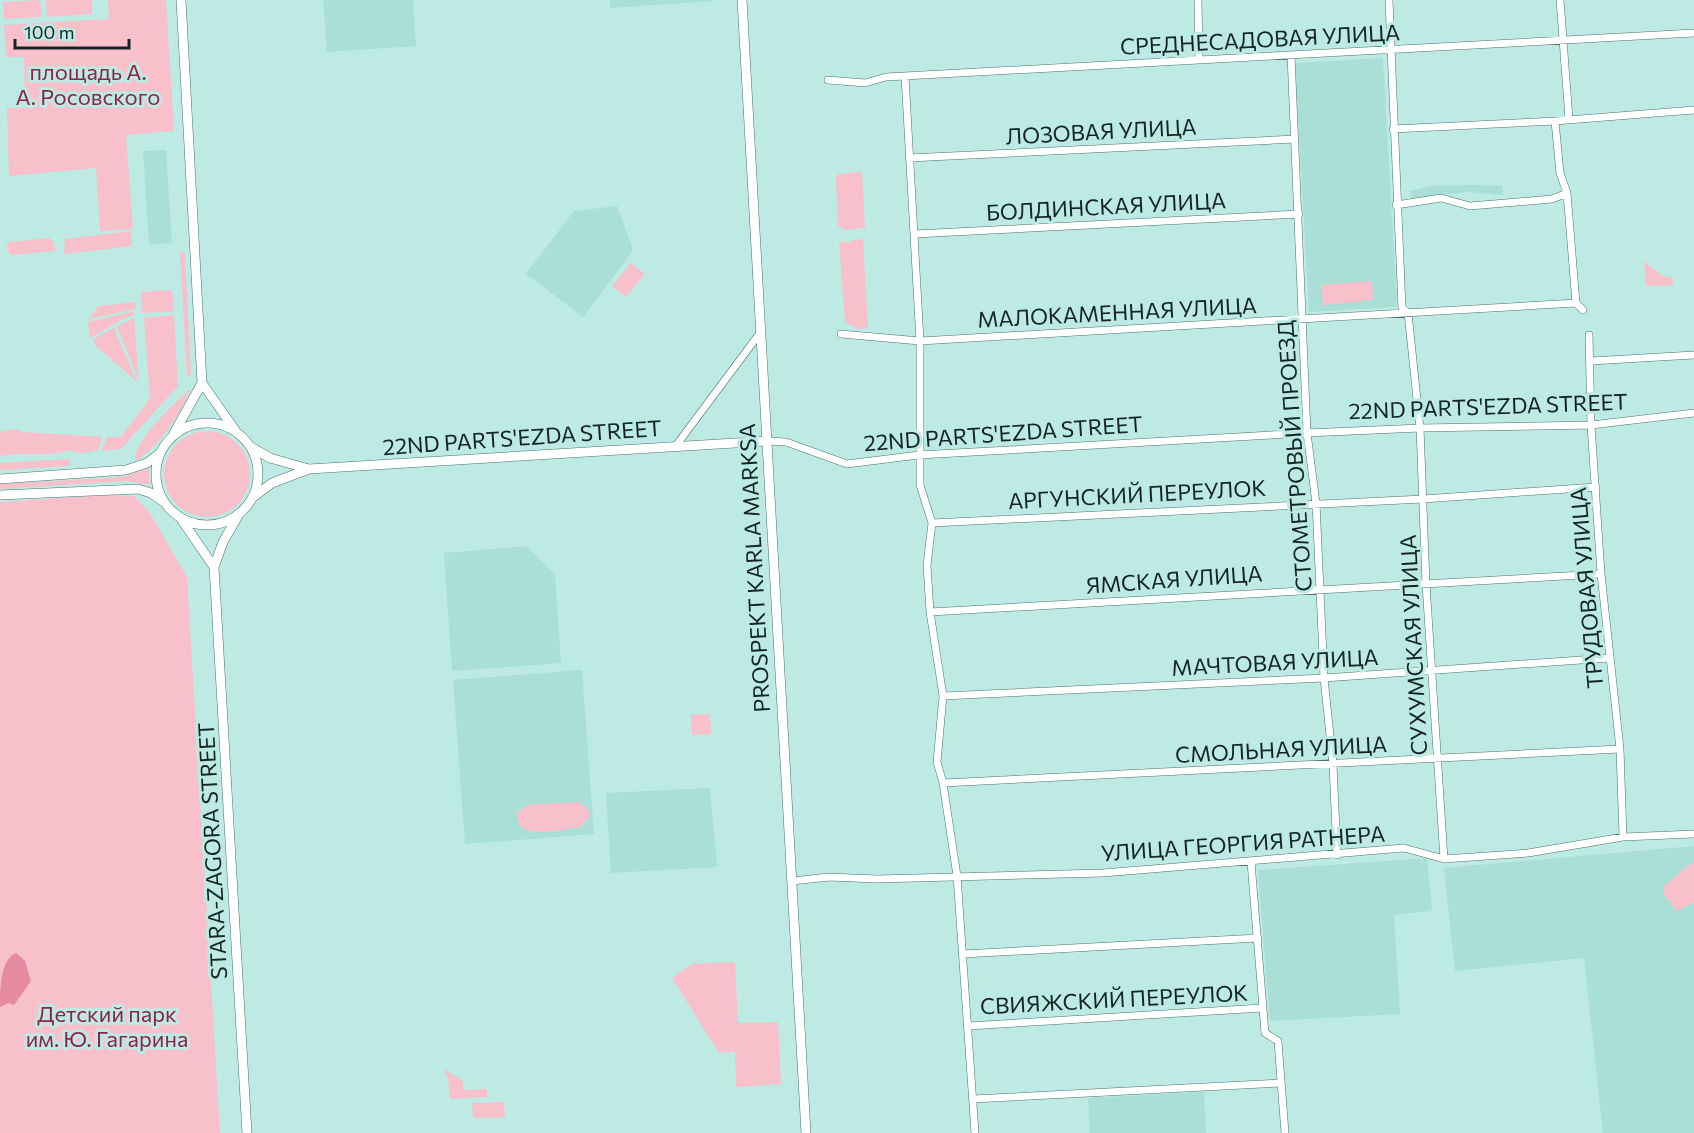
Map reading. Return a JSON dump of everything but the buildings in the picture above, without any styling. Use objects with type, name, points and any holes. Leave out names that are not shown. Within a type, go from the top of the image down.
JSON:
[{"type":"street","points":[[0,479],[126,470],[147,464],[159,454],[174,433],[202,383],[181,0]]},
{"type":"street","name":"PROSPEKT KARLA MARKSA","points":[[742,0],[806,1133]]},
{"type":"street","points":[[1198,0],[1199,60]]},
{"type":"street","name":"СУХУМСКАЯ УЛИЦА","points":[[1389,0],[1402,308],[1408,314],[1420,428],[1426,584],[1444,859]]},
{"type":"street","points":[[1560,0],[1569,119]]},
{"type":"street","name":"СРЕДНЕСАДОВАЯ УЛИЦА","points":[[828,80],[865,83],[886,77],[1694,33]]},
{"type":"street","name":"СТОМЕТРОВЫЙ ПРОЕЗД","points":[[1291,55],[1307,433],[1316,503],[1324,678],[1333,764],[1337,855]]},
{"type":"street","points":[[905,76],[920,341],[920,486],[932,523],[927,565],[930,612],[942,696],[937,762],[943,783],[957,876],[975,1133]]},
{"type":"street","points":[[1393,129],[1555,121],[1694,110]]},
{"type":"street","points":[[1555,121],[1560,173],[1568,193],[1576,303],[1583,310]]},
{"type":"street","name":"ЛОЗОВАЯ УЛИЦА","points":[[909,158],[1295,139]]},
{"type":"street","points":[[1396,205],[1441,198],[1470,206],[1552,199],[1568,193]]},
{"type":"street","name":"БОЛДИНСКАЯ УЛИЦА","points":[[915,234],[1299,214]]},
{"type":"street","name":"МАЛОКАМЕННАЯ УЛИЦА","points":[[841,334],[920,341],[1576,303]]},
{"type":"street","points":[[675,447],[760,333]]},
{"type":"street","name":"ТРУДОВАЯ УЛИЦА","points":[[1589,335],[1591,425],[1601,574],[1620,749],[1623,837]]},
{"type":"street","points":[[1591,361],[1694,355]]},
{"type":"street","points":[[202,383],[250,447],[257,464],[257,483],[252,498]]},
{"type":"street","name":"22ND PARTS'EZDA STREET","points":[[250,447],[270,458],[309,469],[767,441],[786,442],[847,464],[919,455],[1307,433],[1420,428],[1591,425],[1694,413]]},
{"type":"street","points":[[174,433],[189,425],[205,423],[223,426],[239,434]]},
{"type":"street","points":[[159,454],[155,469],[157,485],[164,502]]},
{"type":"street","points":[[181,519],[205,526],[222,524],[239,514],[252,498],[273,483],[309,469]]},
{"type":"street","name":"АРГУНСКИЙ ПЕРЕУЛОК","points":[[932,523],[1423,499],[1596,488]]},
{"type":"street","points":[[0,495],[126,489],[151,493],[181,519],[214,567]]},
{"type":"street","name":"STARA-ZAGORA STREET","points":[[239,514],[223,542],[214,567],[247,1133]]},
{"type":"street","name":"ЯМСКАЯ УЛИЦА","points":[[930,612],[1320,588],[1601,574]]},
{"type":"street","name":"МАЧТОВАЯ УЛИЦА","points":[[942,696],[1433,672],[1609,658]]},
{"type":"street","name":"СМОЛЬНАЯ УЛИЦА","points":[[943,783],[1620,749]]},
{"type":"street","name":"УЛИЦА ГЕОРГИЯ РАТНЕРА","points":[[792,881],[829,877],[877,879],[1103,873],[1404,848],[1444,859],[1528,853],[1623,837],[1694,834]]},
{"type":"street","points":[[1251,862],[1265,1033],[1278,1041],[1286,1133]]},
{"type":"street","points":[[963,954],[1258,938]]},
{"type":"street","name":"СВИЯЖСКИЙ ПЕРЕУЛОК","points":[[968,1026],[1263,1008]]},
{"type":"street","points":[[973,1099],[1281,1083]]},
{"type":"shaded area","points":[[323,0],[413,0],[416,46],[327,52]]},
{"type":"shaded area","points":[[610,0],[713,0],[713,1],[610,8]]},
{"type":"shaded area","points":[[1383,58],[1397,307],[1309,312],[1295,63]]},
{"type":"shaded area","points":[[166,150],[172,243],[149,244],[143,151]]},
{"type":"shaded area","points":[[1432,186],[1502,186],[1503,195],[1470,192],[1412,198],[1409,191]]},
{"type":"shaded area","points":[[617,206],[633,250],[583,317],[526,274],[574,211]]},
{"type":"shaded area","points":[[527,546],[555,575],[561,663],[452,671],[444,553]]},
{"type":"shaded area","points":[[582,670],[594,834],[465,844],[453,680]]},
{"type":"shaded area","points":[[710,788],[717,867],[611,873],[606,793]]},
{"type":"shaded area","points":[[1694,846],[1694,1133],[1603,1133],[1584,958],[1455,971],[1444,868]]},
{"type":"shaded area","points":[[1427,858],[1432,911],[1394,915],[1400,1014],[1270,1021],[1258,870]]},
{"type":"shaded area","points":[[16,953],[25,961],[31,981],[14,1005],[8,1003],[0,1007],[4,969],[11,956]]},
{"type":"shaded area","points":[[1204,1092],[1206,1133],[1090,1133],[1088,1098]]},
{"type":"green space","points":[[40,0],[42,17],[4,19],[3,2]]},
{"type":"green space","points":[[46,0],[92,0],[92,14],[47,17]]},
{"type":"green space","name":"площадь А. А. Росовского","points":[[108,0],[166,0],[174,131],[126,135],[133,229],[100,231],[96,168],[9,176],[7,108],[25,108],[24,57],[6,57],[4,25],[109,19]]},
{"type":"green space","points":[[862,172],[865,228],[844,230],[838,225],[836,177],[839,174]]},
{"type":"green space","points":[[131,231],[132,246],[64,254],[65,239]]},
{"type":"green space","points":[[49,238],[54,242],[55,251],[11,255],[6,248],[9,242]]},
{"type":"green space","points":[[863,239],[868,328],[858,329],[845,322],[839,241],[851,243],[852,240]]},
{"type":"green space","points":[[180,252],[185,253],[191,376],[187,377]]},
{"type":"green space","points":[[1644,261],[1664,277],[1672,276],[1673,285],[1646,286]]},
{"type":"green space","points":[[631,263],[645,274],[626,297],[612,286]]},
{"type":"green space","points":[[1372,281],[1373,300],[1323,305],[1321,285]]},
{"type":"green space","points":[[172,290],[174,311],[142,313],[141,292]]},
{"type":"green space","points":[[136,302],[135,309],[89,319],[98,306]]},
{"type":"green space","points":[[135,311],[134,315],[90,338],[88,322]]},
{"type":"green space","points":[[174,315],[178,386],[121,449],[102,451],[107,437],[121,437],[150,398],[144,318]]},
{"type":"green space","points":[[134,318],[139,381],[117,326]]},
{"type":"green space","points":[[114,328],[137,382],[95,345],[93,339]]},
{"type":"green space","points":[[190,388],[182,407],[168,429],[151,449],[135,461],[136,452],[148,432]]},
{"type":"green space","points":[[14,429],[22,432],[102,437],[99,449],[88,452],[77,453],[70,450],[53,454],[0,456],[0,432]]},
{"type":"green space","points":[[207,431],[224,434],[238,443],[247,457],[250,474],[247,491],[238,505],[224,514],[207,517],[190,514],[176,505],[167,491],[164,474],[167,457],[176,443],[190,434]]},
{"type":"green space","points":[[69,459],[70,466],[0,470],[0,463]]},
{"type":"green space","points":[[149,468],[150,485],[127,481],[0,489],[0,484],[127,476]]},
{"type":"green space","name":"Детский парк им. Ю. Гагарина","points":[[105,495],[134,496],[150,513],[187,577],[220,1133],[0,1133],[0,502]]},
{"type":"green space","points":[[710,714],[711,734],[692,735],[691,715]]},
{"type":"green space","points":[[580,802],[589,810],[589,817],[581,827],[540,832],[523,828],[518,822],[518,812],[528,805]]},
{"type":"green space","points":[[1694,861],[1694,902],[1677,911],[1664,895],[1663,887]]},
{"type":"green space","points":[[735,962],[738,1023],[778,1022],[781,1084],[736,1087],[735,1052],[719,1053],[672,978],[692,964]]},
{"type":"green space","points":[[444,1069],[462,1080],[464,1090],[487,1089],[487,1097],[450,1099],[448,1077]]},
{"type":"green space","points":[[504,1102],[505,1117],[473,1118],[472,1103]]}]
